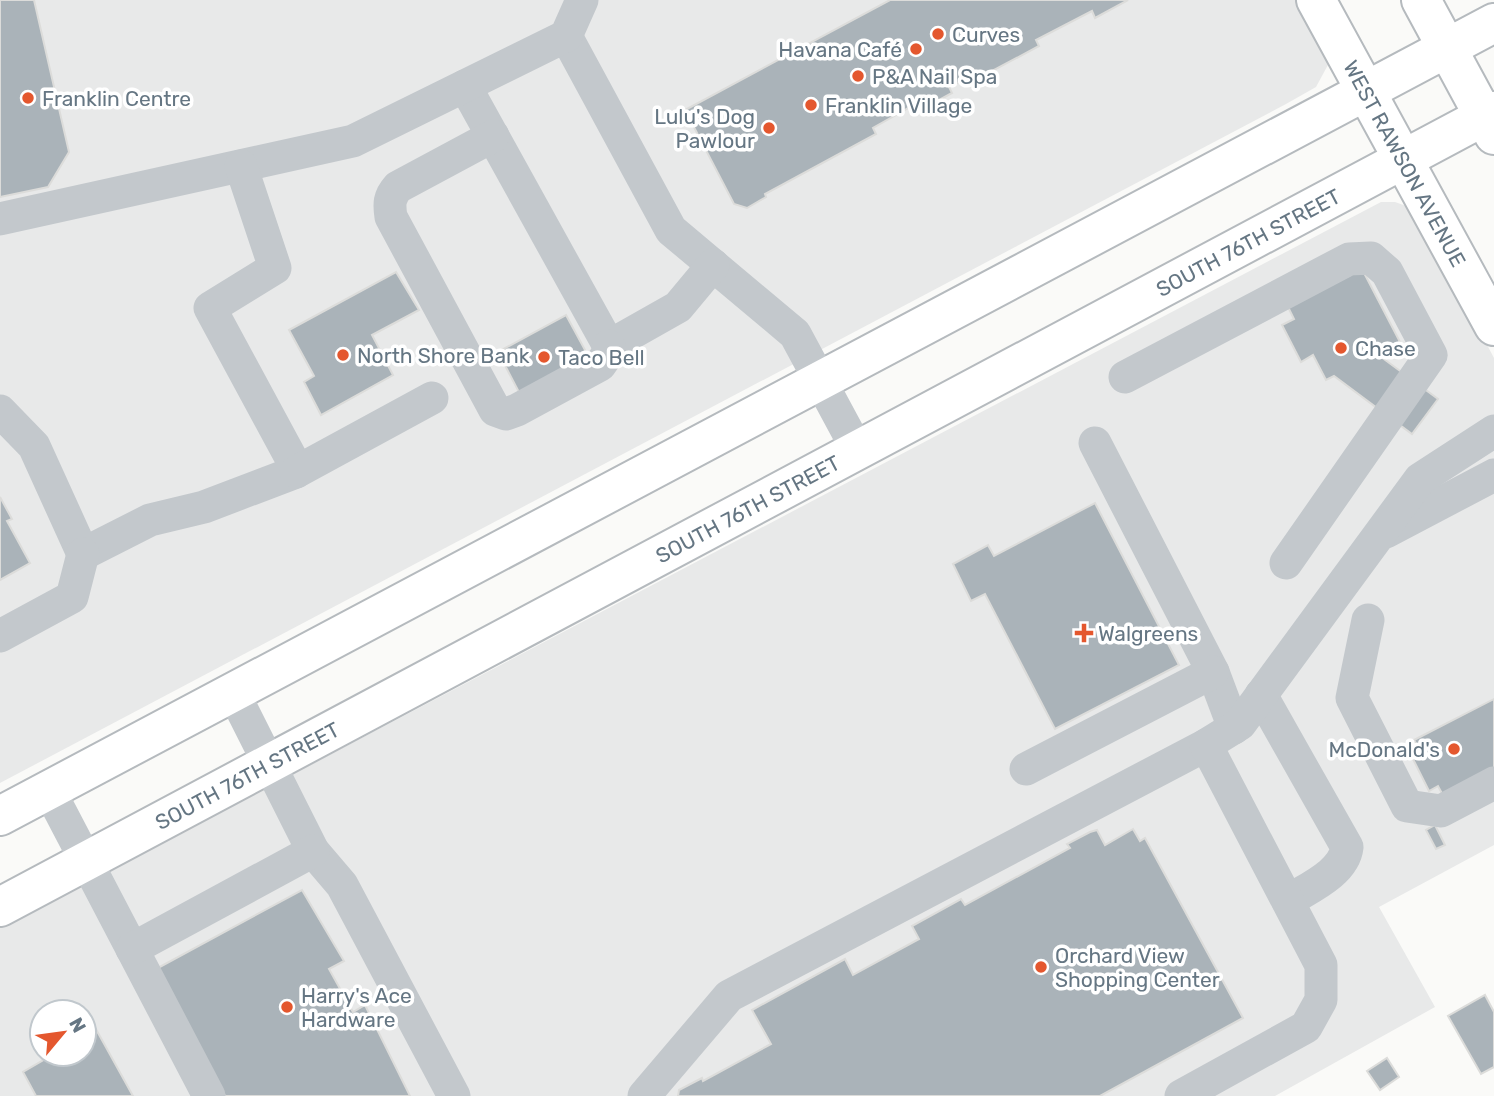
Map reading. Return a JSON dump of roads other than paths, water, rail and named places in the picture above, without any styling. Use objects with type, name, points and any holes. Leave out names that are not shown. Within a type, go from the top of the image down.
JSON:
[{"type":"main road","name":"WEST RAWSON AVENUE","points":[[1316,0],[1494,326]]},
{"type":"main road","points":[[1421,0],[1491,121]]},
{"type":"main road","points":[[0,816],[1365,89],[1494,23]]},
{"type":"main road","name":"SOUTH 76TH STREET","points":[[0,906],[269,766],[1405,159],[1491,121]]},
{"type":"lane","points":[[0,219],[353,141],[566,36],[582,0]]},
{"type":"lane","points":[[566,36],[671,230],[795,334],[858,451]]},
{"type":"lane","points":[[465,86],[493,136],[609,345],[607,355],[600,365],[517,411],[506,414],[495,410],[416,242],[391,217],[391,195],[398,187],[493,136]]},
{"type":"lane","points":[[241,166],[275,268],[210,308],[290,456],[296,472]]},
{"type":"lane","points":[[1125,377],[1349,259],[1371,258],[1387,272],[1431,355],[1286,563]]},
{"type":"lane","points":[[609,345],[678,307],[713,265]]},
{"type":"lane","points":[[83,554],[150,520],[204,507],[296,472],[432,398]]},
{"type":"lane","points":[[0,411],[34,446],[83,554],[72,597],[0,636]]},
{"type":"lane","points":[[644,1096],[729,996],[1234,728],[1420,479],[1494,431]]},
{"type":"lane","points":[[1096,443],[1213,672],[1234,728]]},
{"type":"lane","points":[[1374,538],[1494,475]]},
{"type":"lane","points":[[1368,620],[1352,698],[1407,806],[1441,811],[1494,783]]},
{"type":"lane","points":[[1026,769],[1213,672]]},
{"type":"lane","points":[[233,692],[313,851],[342,885],[454,1096]]},
{"type":"lane","points":[[1261,695],[1347,847],[1346,855],[1333,871],[1288,901]]},
{"type":"lane","points":[[1181,1096],[1306,1027],[1321,1000],[1321,965],[1206,745]]},
{"type":"lane","points":[[49,790],[209,1096]]},
{"type":"lane","points":[[132,949],[313,851]]},
{"type":"place","name":"Curves","points":[[938,34]]},
{"type":"place","name":"Havana Café","points":[[916,49]]},
{"type":"place","name":"P&A Nail Spa","points":[[858,76]]},
{"type":"place","name":"Franklin Centre","points":[[28,98]]},
{"type":"place","name":"Franklin Village","points":[[811,105]]},
{"type":"place","name":"Lulu's Dog Pawlour","points":[[769,128]]},
{"type":"place","name":"Chase","points":[[1341,348]]},
{"type":"place","name":"North Shore Bank","points":[[343,355]]},
{"type":"place","name":"Taco Bell","points":[[544,357]]},
{"type":"place","name":"Walgreens","points":[[1084,633]]},
{"type":"place","name":"McDonald's","points":[[1454,749]]},
{"type":"place","name":"Orchard View Shopping Center","points":[[1041,967]]},
{"type":"place","name":"Harry's Ace Hardware","points":[[287,1007]]}]
